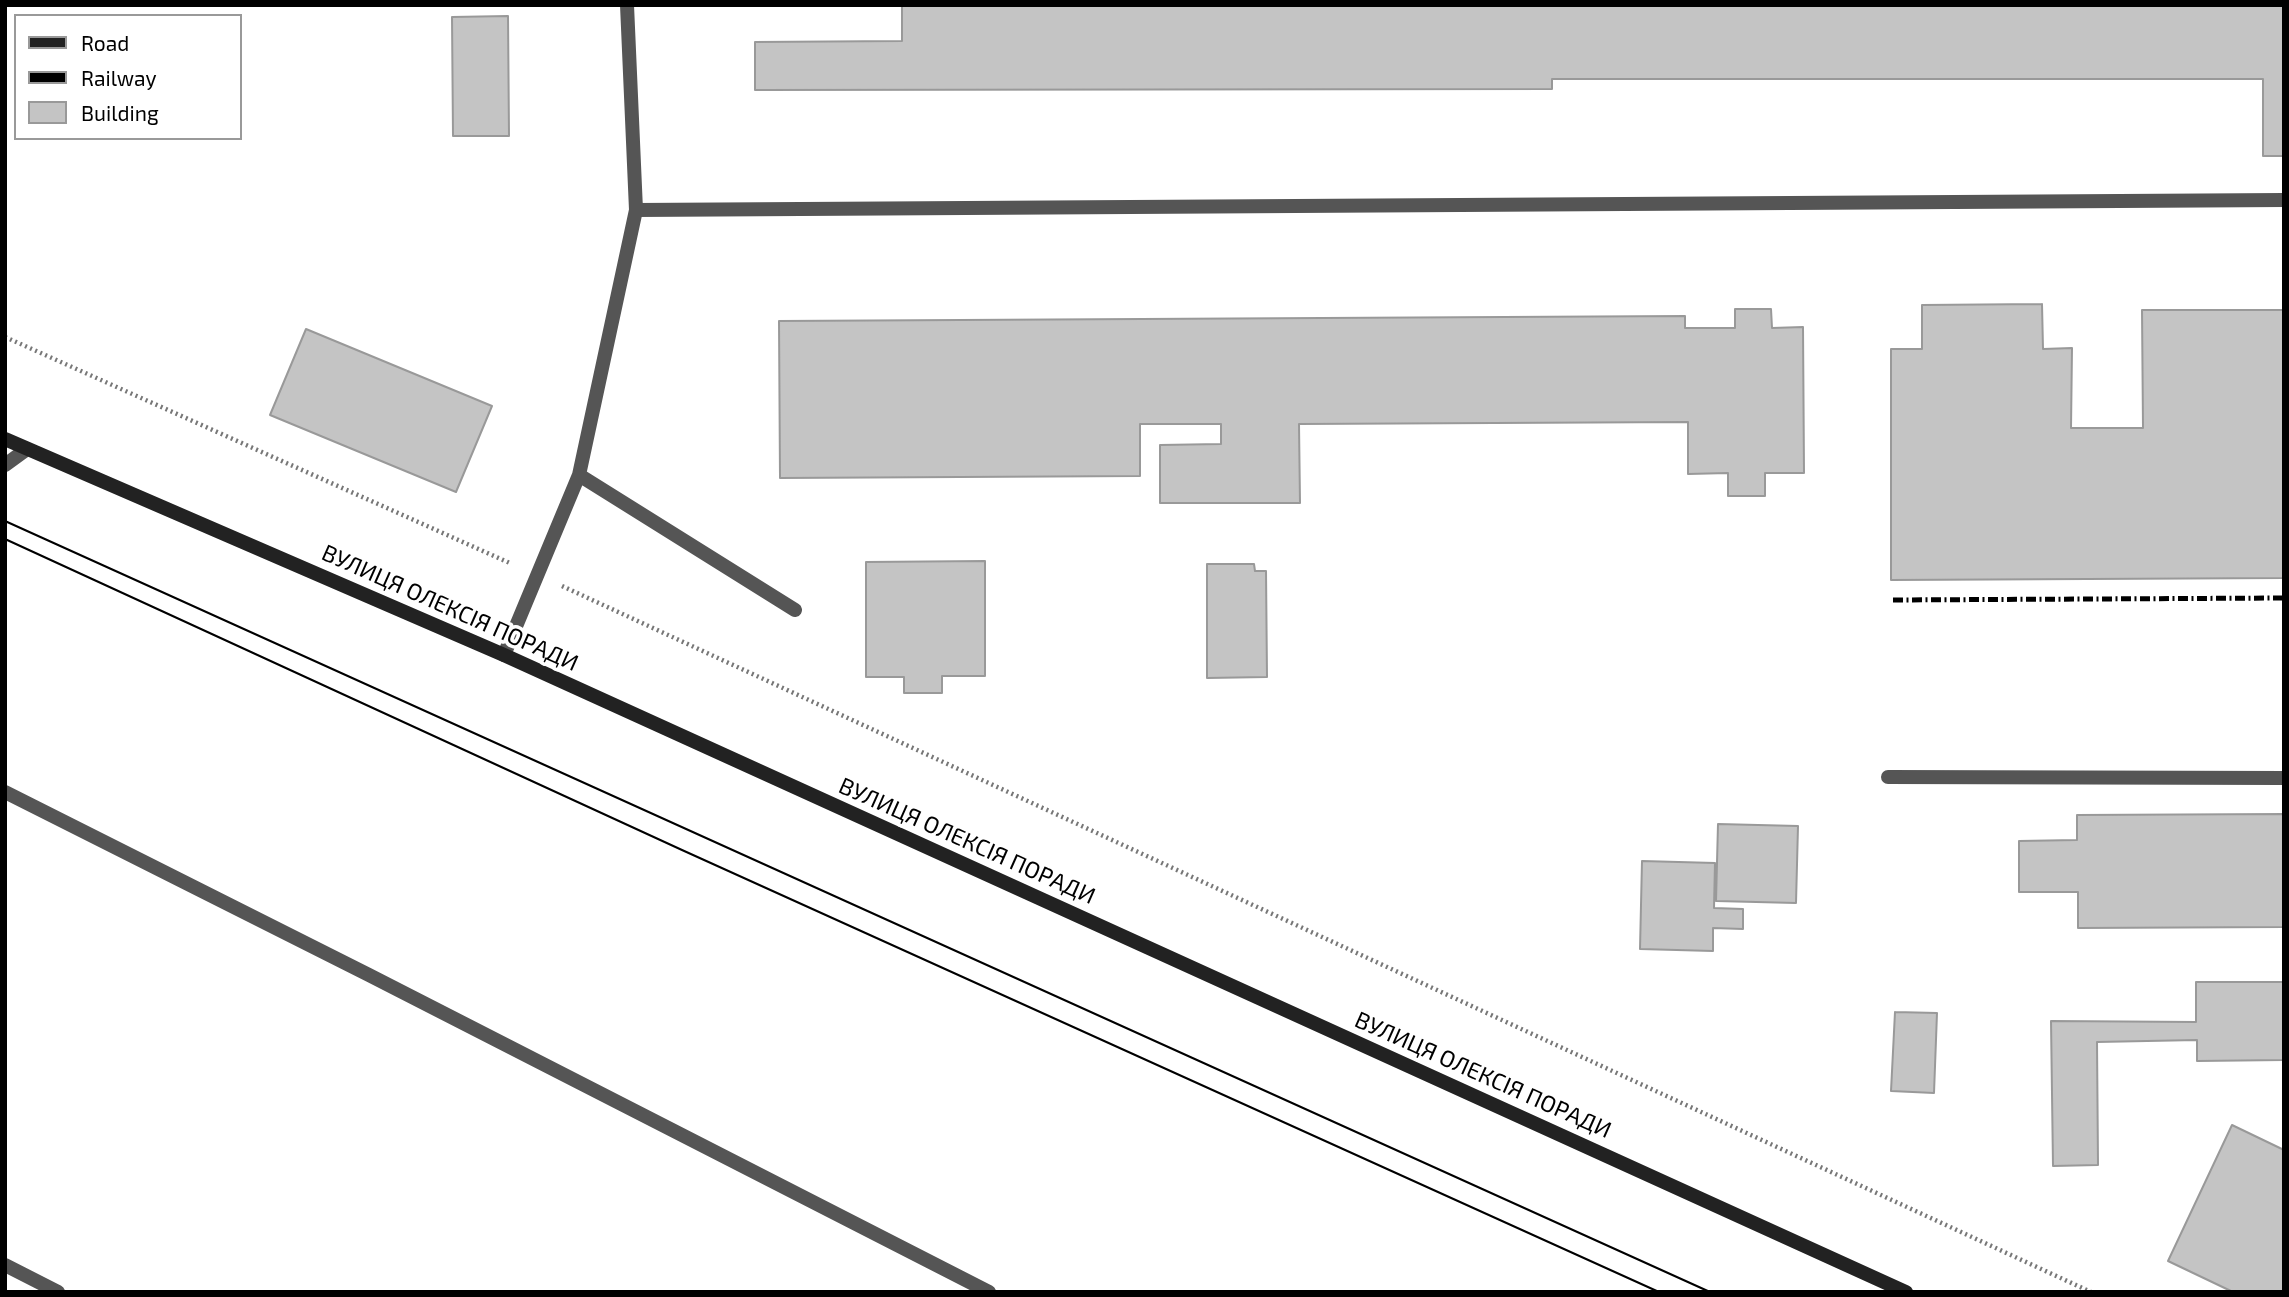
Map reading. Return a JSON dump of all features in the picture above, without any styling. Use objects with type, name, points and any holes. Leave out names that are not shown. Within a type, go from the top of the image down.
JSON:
[{"type":"main road","name":"ВУЛИЦЯ ОЛЕКСІЯ ПОРАДИ","points":[[5,439],[504,655],[1906,1292]]},
{"type":"lane","points":[[504,655],[579,475],[636,211],[627,5]]},
{"type":"lane","points":[[636,211],[2284,200]]},
{"type":"lane","points":[[5,465],[27,449]]},
{"type":"lane","points":[[579,475],[796,610]]},
{"type":"lane","points":[[1888,777],[2284,778]]},
{"type":"lane","points":[[5,792],[382,981],[989,1292]]},
{"type":"lane","points":[[5,1265],[58,1292]]},
{"type":"path","points":[[5,337],[537,575],[2091,1292]]},
{"type":"building","points":[[902,5],[2284,6],[2284,156],[2263,156],[2263,79],[1552,79],[1552,89],[755,90],[755,42],[902,41]]},
{"type":"building","points":[[508,16],[509,136],[453,136],[452,17]]},
{"type":"building","points":[[2042,304],[2043,349],[2072,348],[2071,428],[2143,428],[2142,310],[2284,310],[2284,578],[1891,580],[1891,349],[1922,349],[1922,305]]},
{"type":"building","points":[[1735,309],[1771,309],[1772,328],[1803,327],[1804,473],[1765,473],[1765,496],[1728,496],[1728,473],[1688,474],[1688,422],[1299,424],[1300,503],[1160,503],[1160,445],[1221,444],[1221,424],[1140,424],[1140,476],[780,478],[779,321],[1685,316],[1685,328],[1735,328]]},
{"type":"building","points":[[306,329],[492,406],[456,492],[270,415]]},
{"type":"building","points":[[985,561],[985,676],[942,676],[942,693],[904,693],[904,677],[866,677],[866,562]]},
{"type":"building","points":[[1207,564],[1254,564],[1255,571],[1266,571],[1267,677],[1207,678]]},
{"type":"building","points":[[2284,814],[2284,927],[2078,928],[2078,892],[2019,892],[2019,841],[2077,840],[2077,815]]},
{"type":"building","points":[[1718,824],[1798,826],[1796,903],[1716,901]]},
{"type":"building","points":[[1642,861],[1715,863],[1714,908],[1743,909],[1743,929],[1713,928],[1713,951],[1640,949]]},
{"type":"building","points":[[2196,982],[2284,982],[2284,1060],[2197,1061],[2197,1040],[2097,1042],[2098,1165],[2053,1166],[2051,1021],[2196,1022]]},
{"type":"building","points":[[1895,1012],[1937,1013],[1934,1093],[1891,1091]]},
{"type":"building","points":[[2232,1125],[2284,1150],[2284,1292],[2233,1292],[2168,1261]]},
{"type":"tram line","points":[[5,521],[1710,1292]]},
{"type":"tram line","points":[[5,539],[682,850],[1659,1292]]},
{"type":"railway","points":[[1893,600],[2284,598]]}]
